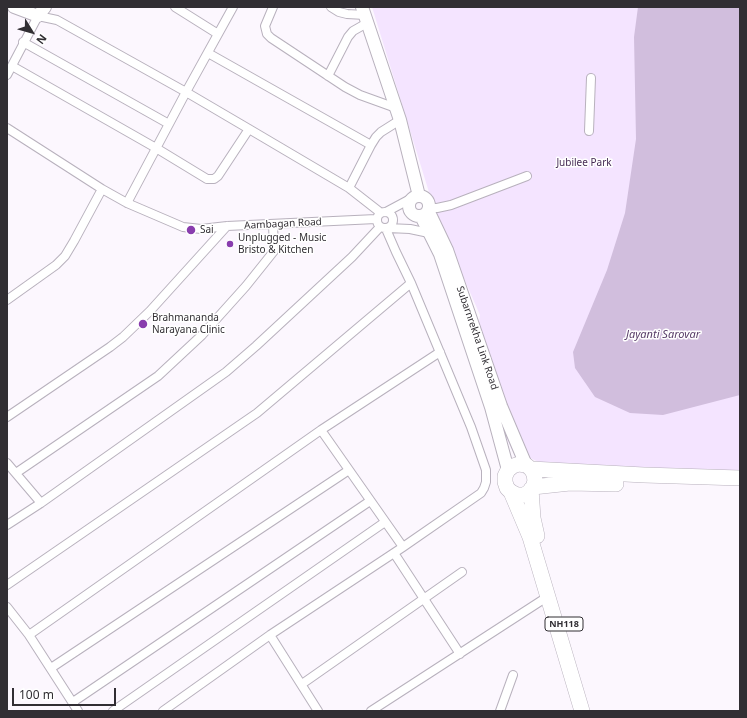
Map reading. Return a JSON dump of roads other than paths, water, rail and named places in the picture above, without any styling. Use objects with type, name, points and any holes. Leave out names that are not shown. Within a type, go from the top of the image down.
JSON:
[{"type":"highway","points":[[508,470],[519,464],[528,467],[644,475],[740,478]]},
{"type":"highway","name":"NH118","points":[[528,467],[534,474],[535,481],[532,488],[533,518],[537,536],[591,711]]},
{"type":"highway","name":"NH118","points":[[508,470],[505,476],[505,482],[507,488],[511,492],[530,537],[582,711]]},
{"type":"highway","points":[[511,492],[517,495],[524,494],[532,488],[570,483],[740,486]]},
{"type":"street","points":[[14,7],[43,10],[57,20]]},
{"type":"street","points":[[175,7],[218,34]]},
{"type":"street","points":[[128,203],[186,92],[233,7]]},
{"type":"street","points":[[273,7],[265,26],[267,34],[271,38],[345,88],[396,108]]},
{"type":"street","points":[[331,7],[347,14],[365,15]]},
{"type":"street","points":[[43,10],[57,20],[186,92],[349,188],[383,221],[440,352],[471,427],[486,470],[486,482],[481,493],[270,636],[163,711]]},
{"type":"street","points":[[7,76],[23,42],[43,10]]},
{"type":"street","points":[[328,76],[348,37],[365,15]]},
{"type":"street","name":"Subarnrekha Link Road","points":[[365,15],[400,120],[417,197]]},
{"type":"street","points":[[23,42],[169,124]]},
{"type":"street","points":[[208,53],[371,145]]},
{"type":"street","points":[[12,66],[156,148],[207,179],[214,179],[218,176],[249,129]]},
{"type":"street","points":[[590,131],[591,78]]},
{"type":"street","points":[[349,188],[371,145],[381,132],[400,120]]},
{"type":"street","name":"Aambagan Road","points":[[7,128],[102,189],[128,203],[183,227],[201,229],[227,226],[383,221],[429,233]]},
{"type":"street","points":[[426,212],[451,205],[527,176]]},
{"type":"street","points":[[7,300],[56,265],[64,256],[74,241],[102,189]]},
{"type":"street","points":[[7,525],[41,503],[226,372],[352,257],[383,221],[417,197]]},
{"type":"street","name":"Subarnrekha Link Road","points":[[426,212],[416,216],[412,214],[408,205],[410,200],[417,197],[424,198],[427,201],[426,212],[429,233],[440,254],[489,399],[508,470]]},
{"type":"street","name":"Subarnrekha Link Road","points":[[426,212],[442,238],[449,255],[500,406],[528,467]]},
{"type":"street","points":[[16,473],[158,376],[202,335],[246,286],[274,251],[273,224]]},
{"type":"street","points":[[7,417],[110,347],[123,336],[150,311],[227,226]]},
{"type":"street","points":[[7,585],[257,413],[411,283]]},
{"type":"street","points":[[29,635],[321,430],[440,352]]},
{"type":"street","points":[[321,430],[403,547]]},
{"type":"street","points":[[7,463],[41,503]]},
{"type":"street","points":[[51,668],[349,470]]},
{"type":"street","points":[[73,702],[370,501]]},
{"type":"street","points":[[113,711],[385,522]]},
{"type":"street","points":[[394,553],[460,654]]},
{"type":"street","points":[[302,684],[462,572]]},
{"type":"street","points":[[371,711],[547,597]]},
{"type":"street","points":[[7,607],[29,635],[78,711]]},
{"type":"street","points":[[270,636],[318,711]]},
{"type":"street","points":[[500,711],[513,675]]},
{"type":"water","name":"Jayanti Sarovar","points":[[638,7],[740,7],[740,395],[663,415],[630,413],[595,397],[575,368],[573,352],[607,270],[625,213],[636,139],[634,37]]},
{"type":"place","name":"Sai","points":[[191,230]]},
{"type":"place","name":"Unplugged - Music Bristo & Kitchen","points":[[230,244]]},
{"type":"place","name":"Brahmananda Narayana Clinic","points":[[143,324]]},
{"type":"park label","name":"Jubilee Park","points":[[584,163]]}]
